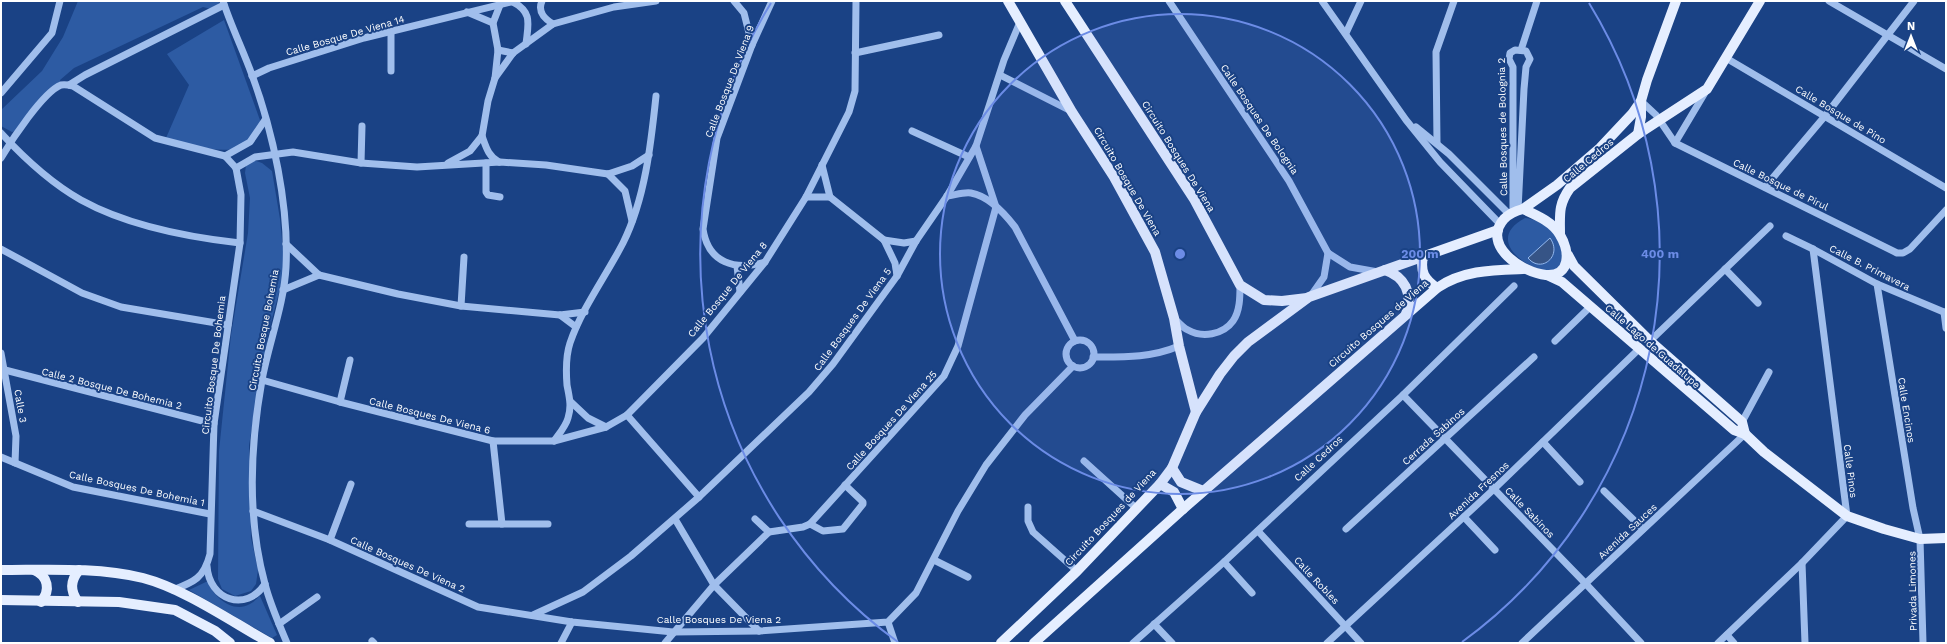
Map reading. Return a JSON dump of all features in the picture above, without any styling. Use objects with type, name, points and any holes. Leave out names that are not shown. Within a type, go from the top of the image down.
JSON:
[{"type":"main road","name":"Circuito Bosque De Viena","points":[[1008,1],[1072,112],[1114,177],[1155,252],[1174,318],[1179,346],[1196,412]]},
{"type":"main road","name":"Circuito Bosques De Viena","points":[[1065,1],[1194,199],[1240,285],[1264,300],[1282,301],[1309,298]]},
{"type":"main road","points":[[1638,134],[1641,117],[1641,101],[1647,80],[1676,1]]},
{"type":"main road","points":[[1707,89],[1760,1]]},
{"type":"main road","name":"Calle Cedros","points":[[1560,234],[1560,209],[1562,198],[1570,188],[1638,134],[1707,89]]},
{"type":"main road","points":[[1516,211],[1538,216],[1560,234],[1568,255],[1567,264],[1561,271],[1554,275],[1547,275],[1523,268],[1505,254],[1500,244],[1499,227],[1516,211],[1557,185],[1600,148],[1626,122],[1641,101]]},
{"type":"main road","points":[[1626,122],[1638,134]]},
{"type":"main road","name":"Circuito Bosques de Viena","points":[[1001,643],[1077,571],[1160,484],[1172,468],[1196,412],[1220,374],[1234,356],[1248,342],[1309,298],[1499,227]]},
{"type":"main road","name":"Calle Lago de Guadalupe","points":[[1568,255],[1574,266],[1650,341],[1742,422]]},
{"type":"main road","points":[[1423,256],[1421,271],[1424,278],[1437,288]]},
{"type":"main road","name":"Circuito Bosques de Viena","points":[[1034,643],[1203,491],[1437,288],[1452,278],[1468,274],[1523,268]]},
{"type":"main road","points":[[1381,271],[1397,276],[1406,287],[1409,296],[1409,305],[1406,314]]},
{"type":"main road","name":"Calle Lago de Guadalupe","points":[[1547,275],[1562,282],[1639,350],[1734,430],[1745,434],[1764,452],[1847,516],[1884,529],[1920,539],[1946,538]]},
{"type":"main road","points":[[1742,422],[1745,434]]},
{"type":"main road","points":[[1172,468],[1180,482],[1203,491]]},
{"type":"main road","points":[[1160,484],[1174,492],[1183,509]]},
{"type":"main road","points":[[1,570],[79,570],[144,578],[173,590],[270,643]]},
{"type":"main road","points":[[34,570],[39,572],[46,581],[47,592],[41,602]]},
{"type":"main road","points":[[78,602],[72,590],[72,582],[79,570]]},
{"type":"main road","points":[[1,600],[41,602],[118,602],[175,610],[215,631],[230,643]]},
{"type":"street","points":[[1,93],[52,33],[60,1]]},
{"type":"street","points":[[514,1],[523,6],[527,14],[528,25],[526,44]]},
{"type":"street","name":"Calle Bosque De Viena 14","points":[[252,76],[276,66],[364,38],[514,1]]},
{"type":"street","points":[[542,1],[541,11],[544,18],[553,24]]},
{"type":"street","points":[[495,78],[513,53],[553,24],[614,7],[656,1]]},
{"type":"street","points":[[734,1],[744,12],[752,45]]},
{"type":"street","name":"Calle Bosque De Viena 9","points":[[765,262],[752,266],[737,266],[724,262],[713,254],[704,241],[703,229],[717,138],[752,45],[772,1]]},
{"type":"street","name":"Calle Bosque De Viena 8","points":[[628,415],[703,338],[765,262],[806,197],[848,112],[855,91],[856,1]]},
{"type":"street","name":"Calle Bosques De Bolognia","points":[[1169,1],[1289,181],[1328,253]]},
{"type":"street","points":[[1322,1],[1406,120],[1440,162],[1499,227]]},
{"type":"street","points":[[1346,33],[1361,1]]},
{"type":"street","points":[[1437,143],[1436,52],[1454,1]]},
{"type":"street","points":[[1522,50],[1537,1]]},
{"type":"street","points":[[1829,1],[1946,69]]},
{"type":"street","points":[[1765,187],[1825,116],[1914,1]]},
{"type":"street","points":[[1,158],[21,127],[47,96],[60,85],[68,85],[223,3]]},
{"type":"street","name":"Circuito Bosque Bohemia","points":[[223,3],[252,76],[276,156],[286,244],[286,267],[283,290],[262,380],[253,458],[252,511],[255,536],[265,584],[287,643]]},
{"type":"street","points":[[445,165],[470,151],[482,136],[488,101],[495,78],[498,50],[493,22],[500,5]]},
{"type":"street","points":[[467,12],[493,22]]},
{"type":"street","name":"Calle Bosques De Viena 5","points":[[533,616],[583,592],[631,556],[699,497],[809,392],[833,364],[897,276],[916,241],[947,196],[976,146],[1020,22]]},
{"type":"street","points":[[392,31],[392,71]]},
{"type":"street","points":[[855,53],[939,35]]},
{"type":"street","points":[[498,50],[513,53]]},
{"type":"street","name":"Calle Bosques de Bolognia 2","points":[[1515,50],[1522,50],[1526,51],[1530,59],[1526,67],[1516,211],[1512,67],[1509,59],[1510,54],[1515,50]]},
{"type":"street","name":"Calle Bosque de Pino","points":[[1726,58],[1946,188]]},
{"type":"street","points":[[1000,75],[1072,112]]},
{"type":"street","points":[[68,85],[155,138],[225,156],[236,168],[255,157],[276,156],[287,153],[301,153],[361,163],[417,167],[500,162],[546,165],[608,174],[632,166],[649,155]]},
{"type":"street","points":[[1513,89],[1524,89]]},
{"type":"street","points":[[1675,143],[1707,89]]},
{"type":"street","points":[[554,441],[566,423],[571,402],[567,384],[566,364],[570,344],[576,327],[623,243],[632,223],[649,155],[656,96]]},
{"type":"street","name":"Calle Bosque de Pirul","points":[[1641,101],[1650,108],[1675,143],[1897,253],[1903,253],[1910,249],[1946,210]]},
{"type":"street","points":[[225,156],[250,142],[265,120]]},
{"type":"street","points":[[1406,120],[1437,143],[1516,211]]},
{"type":"street","points":[[361,163],[362,126]]},
{"type":"street","points":[[912,131],[969,157]]},
{"type":"street","points":[[1,133],[45,174],[88,202],[128,220],[181,234],[240,243]]},
{"type":"street","points":[[482,136],[489,153],[493,158],[500,162]]},
{"type":"street","points":[[976,146],[996,207]]},
{"type":"street","points":[[1440,162],[1449,154]]},
{"type":"street","points":[[486,163],[486,192],[488,195],[500,197]]},
{"type":"street","points":[[822,165],[830,197],[884,240],[895,263],[897,276]]},
{"type":"street","name":"Circuito Bosque De Bohemia","points":[[207,566],[210,554],[210,514],[214,424],[240,243],[241,195],[236,168]]},
{"type":"street","points":[[608,174],[625,191],[632,223]]},
{"type":"street","points":[[947,196],[971,193],[979,195],[1008,217],[1015,227],[1075,341]]},
{"type":"street","points":[[806,197],[830,197]]},
{"type":"street","name":"Calle Bosques De Viena 25","points":[[810,524],[938,383],[948,369],[958,346],[996,207]]},
{"type":"street","points":[[1650,341],[1770,226]]},
{"type":"street","name":"Calle B. Primavera","points":[[1786,236],[1877,284],[1945,313]]},
{"type":"street","points":[[884,240],[904,243],[916,241]]},
{"type":"street","points":[[286,244],[319,275],[398,294],[461,306],[560,315],[585,312]]},
{"type":"street","points":[[1,249],[82,293],[121,307],[228,325]]},
{"type":"street","name":"Calle Pinos","points":[[1813,249],[1847,516]]},
{"type":"street","points":[[1309,298],[1318,288],[1324,277],[1328,253],[1350,266],[1381,271]]},
{"type":"street","points":[[461,306],[464,257]]},
{"type":"street","points":[[737,266],[740,292]]},
{"type":"street","points":[[1725,269],[1758,303]]},
{"type":"street","points":[[283,290],[319,275]]},
{"type":"street","name":"Calle Encinos","points":[[1877,284],[1913,508],[1920,539]]},
{"type":"street","points":[[1174,318],[1187,330],[1203,335],[1215,333],[1227,328],[1234,321],[1240,303],[1240,285]]},
{"type":"street","name":"Calle Cedros","points":[[1133,643],[1258,531],[1404,395],[1514,286]]},
{"type":"street","points":[[1555,341],[1590,307]]},
{"type":"street","points":[[1945,313],[1946,328]]},
{"type":"street","points":[[560,315],[576,327]]},
{"type":"street","points":[[1093,357],[1091,346],[1087,342],[1075,341],[1068,345],[1066,353],[1067,361],[1074,366],[1085,366],[1093,357],[1150,355],[1162,353],[1179,346]]},
{"type":"street","name":"Avenida Fresnos","points":[[1327,643],[1494,489],[1639,350]]},
{"type":"street","name":"Calle 3","points":[[1,353],[16,436],[15,463]]},
{"type":"street","name":"Cerrada Sabinos","points":[[1346,529],[1534,357]]},
{"type":"street","points":[[340,402],[350,360]]},
{"type":"street","points":[[895,643],[888,622],[916,593],[958,511],[986,465],[1025,415],[1074,366]]},
{"type":"street","name":"Calle 2 Bosque De Bohemia 2","points":[[5,370],[214,424]]},
{"type":"street","points":[[1742,422],[1769,372]]},
{"type":"street","name":"Calle Bosques De Viena 6","points":[[262,380],[340,402],[493,441],[554,441],[606,427],[628,415]]},
{"type":"street","name":"Calle Sabinos","points":[[1404,395],[1641,643]]},
{"type":"street","points":[[571,402],[588,418],[606,427]]},
{"type":"street","points":[[628,415],[699,497]]},
{"type":"street","name":"Avenida Sauces","points":[[1522,643],[1745,434]]},
{"type":"street","points":[[493,441],[502,524]]},
{"type":"street","points":[[1543,442],[1580,482]]},
{"type":"street","name":"Calle Bosques De Bohemia 1","points":[[1,457],[73,487],[210,514]]},
{"type":"street","points":[[1084,461],[1136,508]]},
{"type":"street","points":[[330,540],[351,484]]},
{"type":"street","points":[[665,643],[714,585],[769,532],[803,527],[810,524],[823,531],[843,529],[863,504],[845,485]]},
{"type":"street","points":[[1604,491],[1643,529]]},
{"type":"street","points":[[1028,507],[1028,521],[1032,532],[1077,571]]},
{"type":"street","name":"Calle Bosques De Viena 2","points":[[252,511],[330,540],[478,606],[533,616],[572,622],[673,632],[759,631],[888,622]]},
{"type":"street","points":[[1718,643],[1802,563],[1847,516]]},
{"type":"street","points":[[1464,517],[1495,550]]},
{"type":"street","points":[[675,519],[714,585],[759,631]]},
{"type":"street","points":[[755,520],[769,532]]},
{"type":"street","points":[[469,524],[548,524]]},
{"type":"street","name":"Calle Robles","points":[[1258,531],[1361,643]]},
{"type":"street","name":"Privada Limones","points":[[1920,539],[1923,643]]},
{"type":"street","points":[[934,560],[968,577]]},
{"type":"street","points":[[1224,562],[1252,593]]},
{"type":"street","points":[[1802,563],[1805,643]]},
{"type":"street","points":[[207,566],[211,585],[225,598],[244,600],[261,590],[265,584]]},
{"type":"street","points":[[173,590],[200,577],[207,566]]},
{"type":"street","points":[[279,624],[317,597]]},
{"type":"street","points":[[561,643],[572,622]]},
{"type":"street","points":[[1154,624],[1172,643]]},
{"type":"street","points":[[1726,635],[1734,643]]},
{"type":"shaded area","points":[[78,1],[219,1],[218,8],[211,9],[203,7],[74,68],[60,80],[60,86],[16,131],[12,132],[1,126],[1,110],[42,71],[63,37]]},
{"type":"shaded area","points":[[224,20],[261,123],[257,133],[251,142],[242,147],[221,150],[209,149],[166,138],[189,85],[167,54]]},
{"type":"shaded area","points":[[253,160],[262,163],[272,171],[280,219],[285,270],[269,330],[249,445],[251,538],[258,570],[256,584],[251,591],[235,596],[222,589],[218,579],[219,451],[231,335],[248,233],[250,198],[245,173],[246,165]]},
{"type":"shaded area","points":[[1525,218],[1537,221],[1548,228],[1560,242],[1563,250],[1563,257],[1561,267],[1556,271],[1546,272],[1533,267],[1517,257],[1512,250],[1508,237],[1510,231],[1516,224]]},
{"type":"shaded area","points":[[1550,238],[1554,251],[1549,261],[1539,264],[1528,258]]},
{"type":"shaded area","points":[[208,581],[214,593],[219,598],[224,602],[237,607],[244,607],[260,596],[277,635],[272,638],[189,590]]}]
